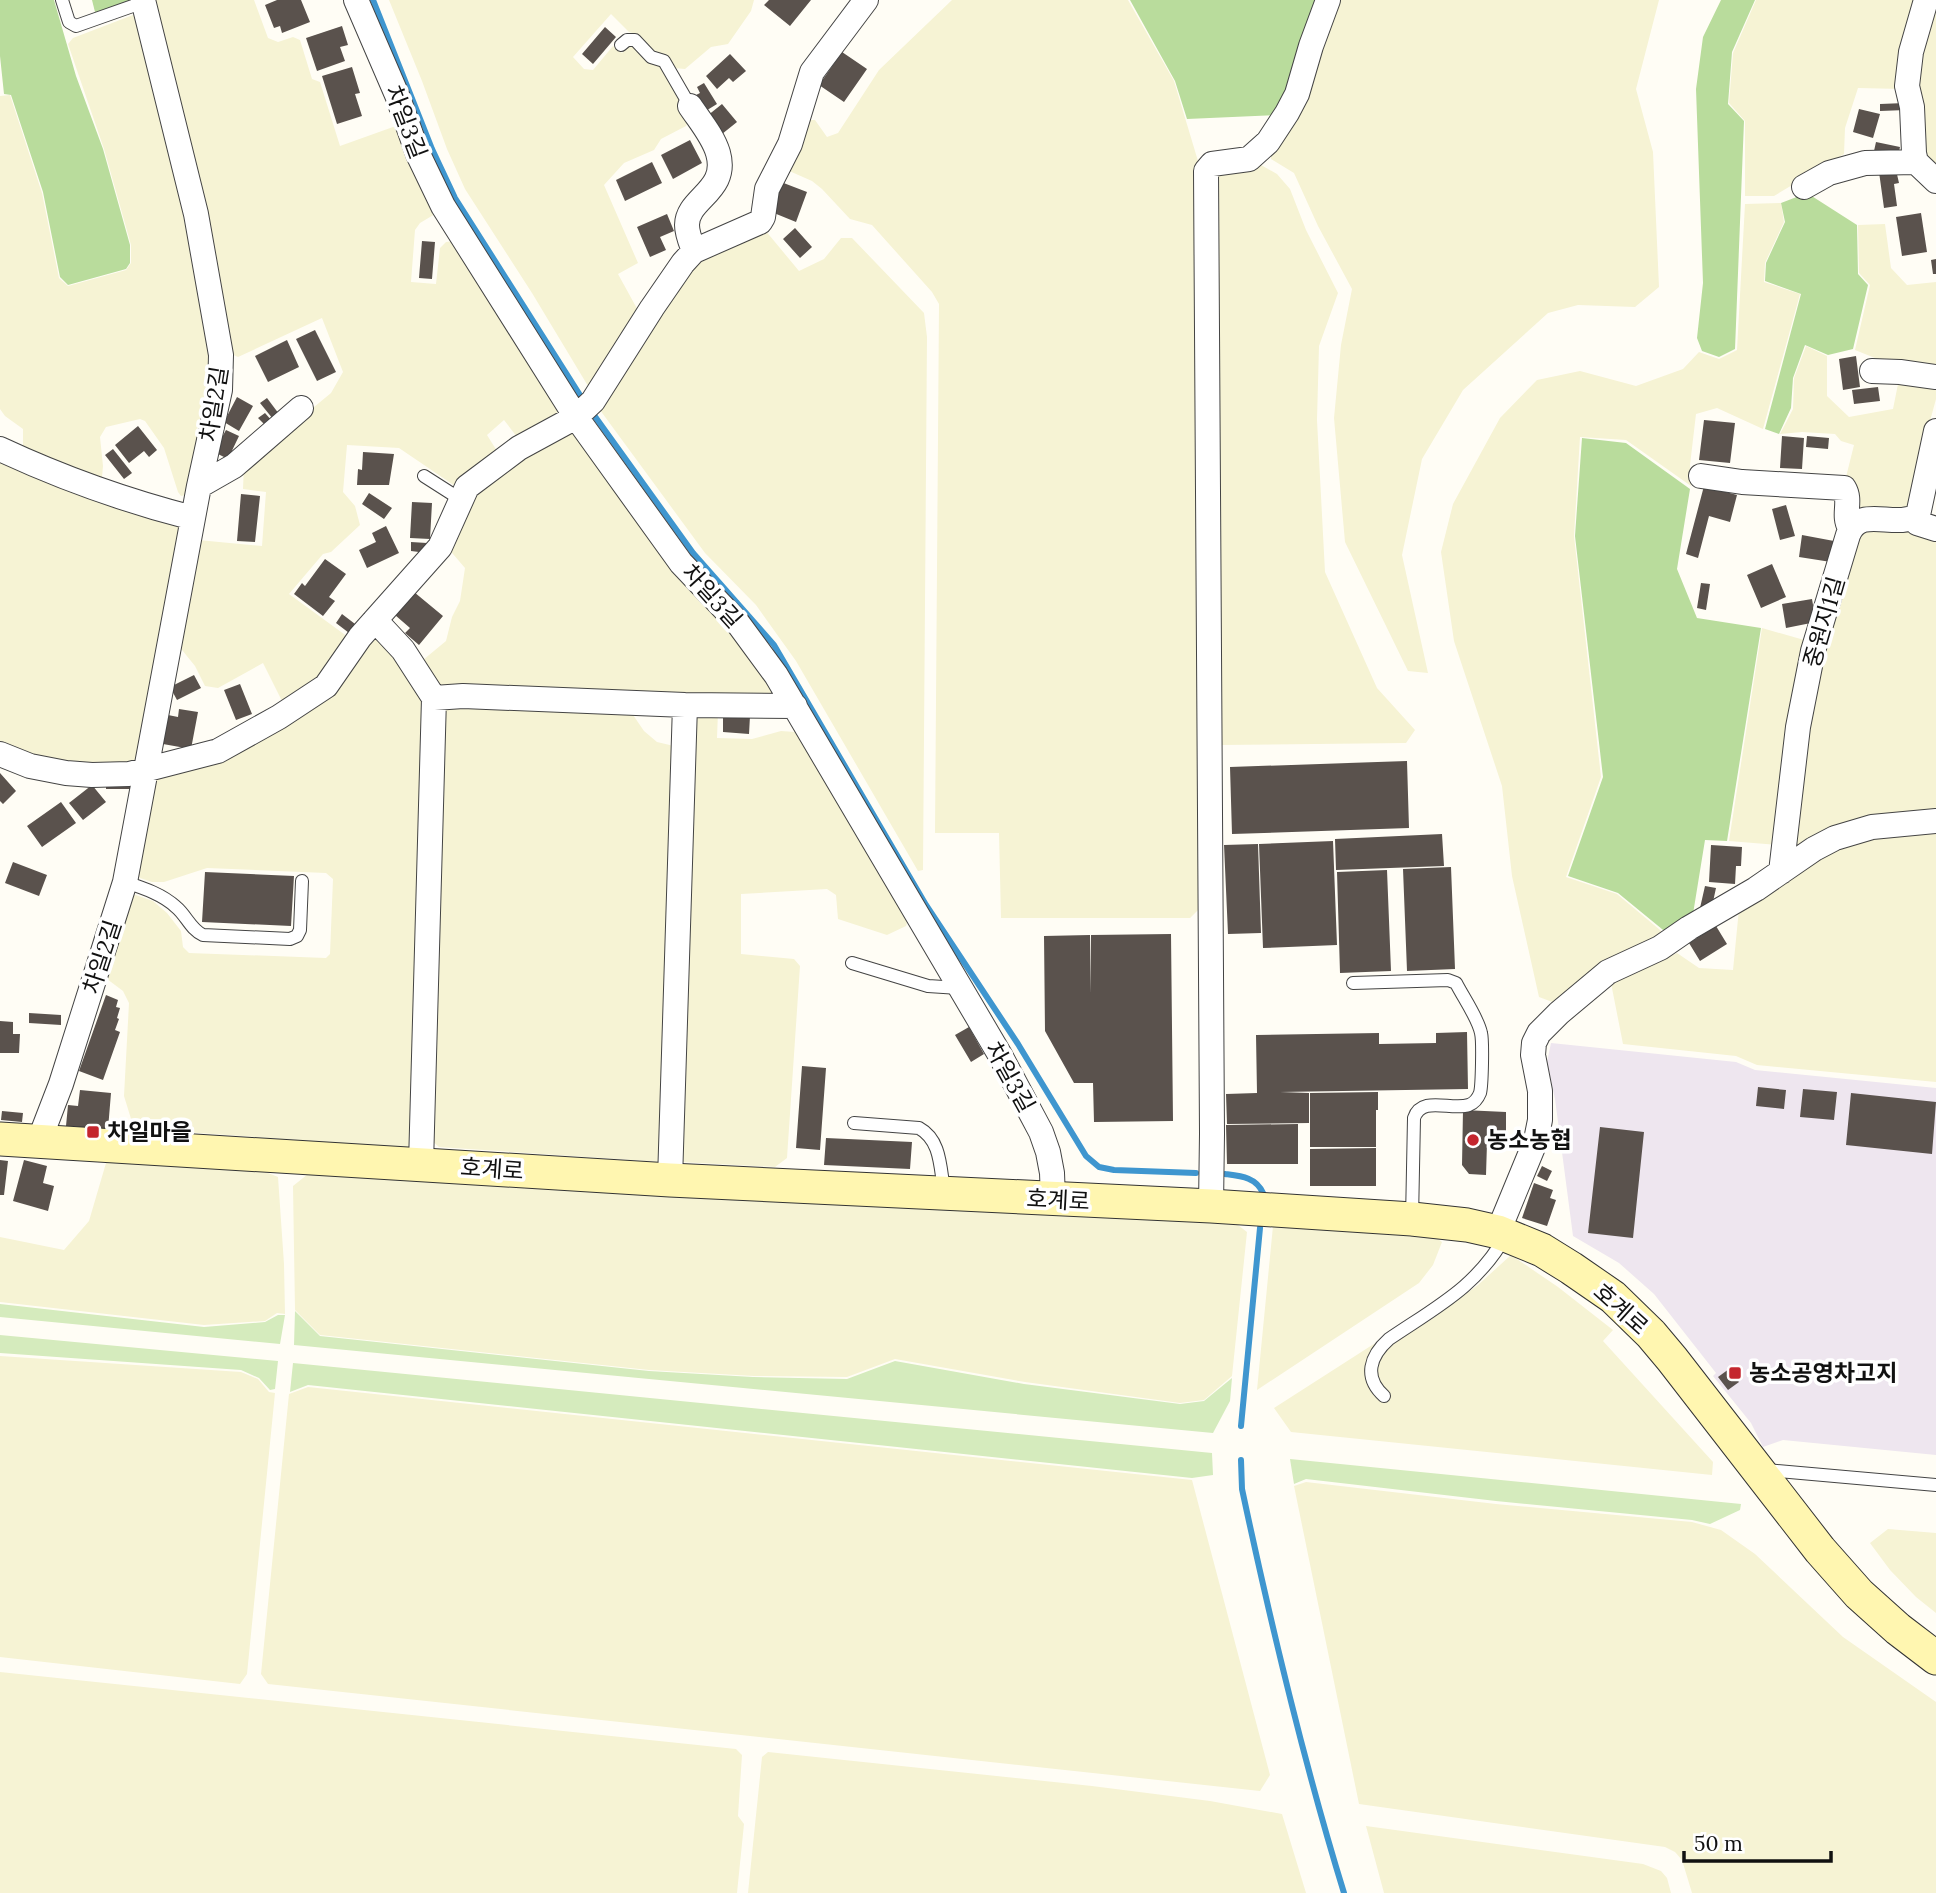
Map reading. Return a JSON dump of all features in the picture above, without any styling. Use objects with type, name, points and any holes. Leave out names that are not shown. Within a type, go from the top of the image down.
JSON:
[{"type":"street","name":"차일3길","points":[[356,0],[397,95],[418,154],[443,206],[584,409],[681,563],[760,650],[795,706],[1000,1055],[1041,1132],[1050,1162],[1053,1199]]},
{"type":"street","points":[[0,754],[30,766],[66,774],[108,775],[147,769],[218,751],[326,686],[360,637],[440,547],[467,487],[519,448],[584,409],[683,263],[694,251],[760,222],[767,188],[790,144],[812,72],[866,0]]},
{"type":"street","points":[[1211,1206],[1206,171],[1212,164],[1249,159],[1268,142],[1297,94],[1328,0]]},
{"type":"street","points":[[1926,0],[1907,75],[1912,107],[1913,153],[1916,162],[1936,181]]},
{"type":"street","name":"차일2길","points":[[39,1141],[61,1084],[125,882],[199,486],[220,390],[221,355],[196,214],[144,1]]},
{"type":"street","points":[[690,106],[714,144],[720,166],[718,177],[711,189],[688,216],[687,224],[694,251]]},
{"type":"street","points":[[1804,187],[1829,173],[1865,163],[1916,162]]},
{"type":"street","points":[[1872,371],[1936,377]]},
{"type":"street","points":[[199,486],[234,467],[301,408]]},
{"type":"street","points":[[1913,518],[1920,509],[1936,431]]},
{"type":"street","points":[[0,449],[38,467],[106,492],[193,518]]},
{"type":"street","points":[[1701,476],[1742,482],[1840,486],[1847,492],[1847,519],[1850,528],[1861,519],[1913,518]]},
{"type":"street","points":[[1913,518],[1917,523],[1936,529]]},
{"type":"street","name":"중원지1길","points":[[1781,872],[1798,727],[1813,651],[1850,528]]},
{"type":"street","points":[[375,620],[403,650],[434,698],[421,1164]]},
{"type":"street","points":[[434,698],[463,696],[685,705],[795,706]]},
{"type":"street","points":[[670,1180],[685,705]]},
{"type":"street","points":[[1502,1234],[1538,1130],[1540,1091],[1533,1055],[1534,1044],[1539,1033],[1587,987],[1608,972],[1660,948],[1814,849],[1856,830],[1936,821]]},
{"type":"street","name":"호계로","points":[[0,1139],[670,1180],[1211,1206],[1412,1219],[1466,1225],[1502,1234],[1542,1250],[1614,1297],[1651,1334],[1820,1550],[1859,1594],[1936,1658]]},
{"type":"lane","points":[[62,0],[69,22],[76,26],[83,26],[144,1]]},
{"type":"lane","points":[[621,45],[627,40],[635,40],[651,57],[664,61],[690,106]]},
{"type":"lane","points":[[424,476],[460,499]]},
{"type":"lane","points":[[125,882],[160,895],[173,904],[197,933],[290,939],[298,936],[300,930],[302,881]]},
{"type":"lane","points":[[852,963],[928,986],[959,988]]},
{"type":"lane","points":[[1353,983],[1448,980],[1456,983],[1481,1032],[1480,1091],[1476,1100],[1468,1105],[1429,1106],[1417,1111],[1414,1118],[1412,1219]]},
{"type":"lane","points":[[854,1123],[919,1128],[928,1132],[936,1144],[944,1194]]},
{"type":"lane","points":[[1384,1396],[1372,1381],[1370,1369],[1377,1349],[1470,1283],[1485,1269],[1502,1234]]},
{"type":"lane","points":[[1758,1469],[1936,1485]]},
{"type":"shaded area","points":[[154,0],[254,0],[268,38],[278,42],[293,37],[300,40],[312,79],[320,82],[340,146],[393,127],[403,131],[435,214],[420,223],[415,230],[411,282],[436,284],[440,248],[446,242],[454,241],[559,409],[553,421],[517,437],[504,420],[487,435],[497,451],[455,486],[399,448],[347,445],[343,492],[355,506],[360,525],[331,552],[323,554],[289,594],[348,637],[338,662],[284,705],[263,663],[218,688],[205,686],[195,666],[178,645],[198,540],[262,546],[266,492],[243,489],[244,465],[331,393],[343,372],[322,318],[238,357],[229,353]]},
{"type":"shaded area","points":[[389,0],[754,0],[751,11],[728,44],[711,47],[685,69],[674,68],[666,54],[653,53],[636,34],[629,32],[611,14],[573,57],[584,69],[593,70],[613,46],[622,53],[629,45],[637,47],[661,64],[690,117],[686,126],[661,139],[654,150],[624,163],[604,185],[638,263],[618,274],[640,314],[596,387],[588,386],[465,189]]},
{"type":"shaded area","points":[[952,0],[1128,0],[1174,81],[1198,161],[1204,904],[1190,918],[1001,918],[999,833],[935,833],[939,304],[932,292],[872,225],[850,219],[812,181],[787,170],[804,120],[815,120],[827,137],[838,133],[879,70]]},
{"type":"shaded area","points":[[1334,0],[1659,0],[1636,89],[1653,152],[1659,287],[1635,307],[1578,305],[1548,313],[1463,390],[1422,459],[1402,555],[1428,673],[1408,671],[1345,542],[1334,418],[1341,345],[1352,289],[1318,226],[1294,173],[1271,159],[1272,144]]},
{"type":"shaded area","points":[[1756,0],[1920,0],[1902,89],[1858,88],[1845,128],[1844,154],[1774,196],[1745,196],[1745,121],[1729,103],[1733,53]]},
{"type":"shaded area","points":[[1936,0],[1936,172],[1922,159],[1915,61]]},
{"type":"shaded area","points":[[133,15],[138,17],[159,93],[211,357],[209,398],[186,495],[181,496],[164,448],[145,421],[140,419],[106,427],[100,437],[102,477],[97,480],[23,448],[23,429],[0,409],[0,96],[10,95],[42,193],[59,278],[68,286],[126,270],[131,263],[131,245],[104,149],[68,44],[73,38]]},
{"type":"shaded area","points":[[1261,165],[1277,174],[1290,189],[1306,230],[1338,293],[1319,346],[1317,420],[1325,572],[1377,688],[1415,730],[1406,743],[1219,745],[1216,169],[1245,169]]},
{"type":"shaded area","points":[[1781,203],[1784,222],[1765,263],[1764,282],[1800,294],[1763,429],[1717,408],[1696,414],[1690,465],[1691,486],[1626,440],[1580,437],[1574,536],[1601,777],[1566,877],[1617,894],[1666,935],[1555,1003],[1539,997],[1512,876],[1502,786],[1454,641],[1441,552],[1453,504],[1500,418],[1537,380],[1580,371],[1636,386],[1683,369],[1699,352],[1719,359],[1737,350],[1745,204]]},
{"type":"shaded area","points":[[1885,224],[1891,268],[1907,285],[1936,282],[1936,371],[1890,364],[1855,350],[1870,285],[1859,273],[1858,225]]},
{"type":"shaded area","points":[[765,230],[799,271],[824,259],[841,238],[852,238],[924,313],[927,337],[923,870],[918,871],[796,661],[756,605],[705,553],[600,410],[689,263]]},
{"type":"shaded area","points":[[1806,346],[1827,356],[1827,396],[1849,417],[1893,409],[1899,379],[1936,386],[1936,399],[1927,432],[1916,506],[1858,515],[1845,481],[1854,445],[1841,441],[1835,434],[1780,434],[1793,409],[1794,378]]},
{"type":"shaded area","points":[[567,428],[577,432],[746,648],[777,696],[440,692],[423,660],[446,641],[452,617],[460,601],[465,568],[447,547],[469,495]]},
{"type":"shaded area","points":[[0,455],[181,527],[136,761],[67,767],[0,747]]},
{"type":"shaded area","points":[[1868,526],[1936,534],[1936,815],[1795,855],[1796,767],[1850,547]]},
{"type":"shaded area","points":[[1762,628],[1811,642],[1778,845],[1729,841]]},
{"type":"shaded area","points":[[372,630],[427,694],[410,1148],[141,1129],[132,1122],[124,1096],[129,1003],[123,991],[103,976],[133,894],[153,901],[167,913],[181,931],[183,947],[189,953],[326,958],[330,954],[333,879],[326,873],[207,868],[164,882],[140,878],[136,871],[151,779],[282,720]]},
{"type":"shaded area","points":[[441,703],[631,712],[644,731],[657,742],[674,746],[660,1162],[439,1147],[431,1140]]},
{"type":"shaded area","points":[[718,712],[717,738],[752,739],[781,731],[795,732],[807,741],[908,920],[906,926],[887,935],[838,919],[836,895],[827,889],[741,894],[741,954],[794,959],[800,966],[787,1158],[775,1167],[680,1162],[690,716]]},
{"type":"shaded area","points":[[1936,826],[1936,1082],[1757,1065],[1736,1056],[1623,1044],[1611,983],[1677,953],[1699,968],[1733,970],[1739,909],[1837,841]]},
{"type":"shaded area","name":"농소공영차고지","points":[[1551,1043],[1736,1062],[1755,1070],[1936,1088],[1936,1455],[1783,1440],[1763,1447],[1751,1423],[1713,1376],[1716,1373],[1654,1294],[1619,1263],[1573,1236],[1555,1099],[1547,1062]]},
{"type":"shaded area","points":[[110,1159],[261,1170],[278,1177],[285,1314],[277,1313],[265,1321],[204,1325],[0,1302],[0,1237],[64,1250],[89,1221],[106,1163]]},
{"type":"shaded area","points":[[313,1170],[1234,1222],[1247,1232],[1232,1376],[1204,1400],[1180,1403],[1025,1382],[895,1359],[847,1377],[754,1376],[649,1370],[320,1335],[295,1310],[293,1186]]},
{"type":"shaded area","points":[[1273,1226],[1435,1237],[1442,1242],[1433,1265],[1419,1283],[1257,1390]]},
{"type":"shaded area","points":[[1511,1255],[1613,1330],[1603,1341],[1713,1462],[1712,1475],[1291,1432],[1274,1408],[1380,1340],[1392,1344],[1432,1319],[1478,1285]]},
{"type":"shaded area","points":[[0,1356],[241,1372],[258,1379],[269,1392],[275,1393],[247,1674],[240,1684],[0,1657]]},
{"type":"shaded area","points":[[308,1387],[1192,1480],[1270,1775],[1260,1791],[268,1684],[261,1674],[289,1394]]},
{"type":"shaded area","points":[[1306,1482],[1496,1504],[1692,1522],[1721,1530],[1755,1554],[1843,1637],[1936,1702],[1936,1893],[1692,1893],[1682,1860],[1675,1852],[1665,1847],[1359,1804],[1294,1486]]},
{"type":"shaded area","points":[[1888,1529],[1936,1533],[1936,1613],[1890,1570],[1870,1543]]},
{"type":"shaded area","points":[[0,1672],[736,1749],[742,1755],[738,1816],[744,1824],[737,1893],[0,1893]]},
{"type":"shaded area","points":[[768,1752],[1092,1786],[1210,1801],[1282,1814],[1306,1893],[748,1893],[762,1757]]},
{"type":"shaded area","points":[[1366,1826],[1643,1864],[1661,1871],[1667,1878],[1671,1893],[1384,1893]]},
{"type":"green space","points":[[0,0],[54,0],[76,76],[103,149],[130,245],[130,263],[126,269],[68,285],[60,277],[43,192],[11,95],[4,94],[0,56]]},
{"type":"green space","points":[[92,0],[130,0],[100,14],[95,12]]},
{"type":"green space","points":[[1130,0],[1322,0],[1279,115],[1187,119],[1175,81]]},
{"type":"green space","points":[[1721,0],[1755,0],[1732,52],[1728,104],[1744,121],[1735,349],[1719,357],[1702,351],[1697,338],[1703,283],[1696,89],[1703,37]]},
{"type":"green space","points":[[1807,193],[1857,225],[1858,274],[1868,285],[1853,349],[1828,355],[1805,345],[1793,378],[1791,408],[1779,434],[1765,429],[1801,294],[1765,281],[1766,263],[1785,222],[1781,203]]},
{"type":"green space","points":[[1582,438],[1626,443],[1690,489],[1677,569],[1697,618],[1761,628],[1727,841],[1705,840],[1693,914],[1668,934],[1618,893],[1568,876],[1603,777],[1575,536]]},
{"type":"green space","points":[[0,1304],[204,1327],[265,1322],[278,1315],[285,1315],[280,1344],[0,1317]]},
{"type":"green space","points":[[295,1311],[320,1336],[649,1371],[847,1379],[895,1361],[1024,1384],[1180,1404],[1204,1401],[1232,1378],[1230,1401],[1213,1433],[294,1345]]},
{"type":"green space","points":[[0,1335],[278,1361],[275,1389],[270,1390],[259,1378],[241,1370],[0,1353]]},
{"type":"green space","points":[[293,1363],[1212,1453],[1213,1475],[1192,1478],[308,1385],[290,1392]]},
{"type":"green space","points":[[1290,1459],[1741,1504],[1740,1510],[1710,1524],[1306,1479],[1294,1484]]},
{"type":"building","points":[[277,0],[301,0],[310,22],[282,33],[280,26],[274,28],[265,5]]},
{"type":"building","points":[[769,0],[811,0],[790,26],[764,5]]},
{"type":"building","points":[[342,26],[348,45],[340,47],[345,61],[317,71],[306,38]]},
{"type":"building","points":[[605,27],[616,37],[593,64],[582,54]]},
{"type":"building","points":[[842,52],[867,69],[844,102],[819,85]]},
{"type":"building","points":[[730,54],[746,71],[733,82],[729,78],[717,89],[706,76]]},
{"type":"building","points":[[352,67],[360,93],[355,94],[362,116],[337,124],[322,76]]},
{"type":"building","points":[[704,83],[717,104],[704,112],[694,96],[700,93],[697,87]]},
{"type":"building","points":[[1905,103],[1906,110],[1880,111],[1880,104]]},
{"type":"building","points":[[722,104],[737,122],[722,134],[707,116]]},
{"type":"building","points":[[1859,109],[1880,114],[1873,138],[1853,132]]},
{"type":"building","points":[[690,140],[702,163],[673,179],[661,155]]},
{"type":"building","points":[[1876,142],[1900,147],[1898,156],[1874,151]]},
{"type":"building","points":[[652,162],[662,183],[625,201],[616,180]]},
{"type":"building","points":[[1896,170],[1899,183],[1894,184],[1897,206],[1884,208],[1879,172]]},
{"type":"building","points":[[781,182],[807,192],[796,222],[769,211]]},
{"type":"building","points":[[1921,213],[1927,252],[1902,256],[1896,217]]},
{"type":"building","points":[[667,214],[674,231],[660,237],[666,250],[650,257],[637,227]]},
{"type":"building","points":[[795,228],[812,247],[800,258],[783,239]]},
{"type":"building","points":[[422,241],[435,242],[432,279],[419,278]]},
{"type":"building","points":[[1936,259],[1936,274],[1933,274],[1931,260]]},
{"type":"building","points":[[315,330],[336,372],[317,381],[296,339]]},
{"type":"building","points":[[287,340],[299,367],[268,382],[255,356]]},
{"type":"building","points":[[1856,356],[1860,387],[1843,390],[1839,359]]},
{"type":"building","points":[[1878,387],[1880,401],[1854,404],[1852,390]]},
{"type":"building","points":[[237,397],[253,406],[239,431],[224,422]]},
{"type":"building","points":[[267,398],[279,414],[273,419],[260,403]]},
{"type":"building","points":[[265,413],[272,421],[266,426],[258,418]]},
{"type":"building","points":[[1704,420],[1735,423],[1730,463],[1699,460]]},
{"type":"building","points":[[138,426],[157,450],[149,457],[144,451],[129,463],[115,445]]},
{"type":"building","points":[[226,430],[239,436],[228,459],[214,452]]},
{"type":"building","points":[[1782,436],[1804,438],[1802,469],[1780,468]]},
{"type":"building","points":[[1807,436],[1829,438],[1828,449],[1806,447]]},
{"type":"building","points":[[113,449],[132,473],[124,479],[105,455]]},
{"type":"building","points":[[363,452],[394,454],[389,485],[357,485],[358,469],[362,470]]},
{"type":"building","points":[[1704,486],[1737,495],[1730,522],[1709,516],[1698,558],[1686,554]]},
{"type":"building","points":[[369,493],[392,508],[384,519],[362,504]]},
{"type":"building","points":[[241,494],[260,496],[255,542],[237,541]]},
{"type":"building","points":[[412,502],[432,503],[430,539],[410,538]]},
{"type":"building","points":[[1786,505],[1795,536],[1780,540],[1772,509]]},
{"type":"building","points":[[386,526],[399,553],[367,568],[359,550],[376,542],[372,533]]},
{"type":"building","points":[[1802,535],[1834,541],[1831,562],[1799,557]]},
{"type":"building","points":[[411,542],[427,543],[427,553],[411,551]]},
{"type":"building","points":[[325,559],[346,574],[329,597],[335,601],[323,616],[294,594],[302,583],[305,586]]},
{"type":"building","points":[[1772,564],[1786,597],[1761,608],[1747,575]]},
{"type":"building","points":[[1701,583],[1710,584],[1706,610],[1697,608]]},
{"type":"building","points":[[414,592],[443,616],[419,645],[405,633],[410,628],[395,615]]},
{"type":"building","points":[[1812,599],[1816,622],[1786,628],[1782,604]]},
{"type":"building","points":[[342,614],[359,627],[353,636],[336,623]]},
{"type":"building","points":[[194,675],[201,688],[177,700],[170,687]]},
{"type":"building","points":[[240,684],[252,714],[236,720],[224,690]]},
{"type":"building","points":[[179,709],[198,712],[191,749],[163,744],[168,715],[178,717]]},
{"type":"building","points":[[723,715],[750,716],[749,734],[723,732]]},
{"type":"building","points":[[1407,761],[1409,828],[1232,834],[1230,767]]},
{"type":"building","points":[[0,773],[16,791],[3,804],[0,801]]},
{"type":"building","points":[[131,779],[131,789],[106,789],[106,780]]},
{"type":"building","points":[[92,785],[106,802],[83,820],[69,803]]},
{"type":"building","points":[[61,802],[76,823],[42,847],[27,826]]},
{"type":"building","points":[[1442,834],[1444,866],[1336,870],[1335,839]]},
{"type":"building","points":[[1333,841],[1337,945],[1263,948],[1259,844]]},
{"type":"building","points":[[1258,844],[1261,933],[1228,934],[1224,845]]},
{"type":"building","points":[[1711,845],[1742,847],[1741,866],[1736,866],[1735,884],[1709,882]]},
{"type":"building","points":[[13,862],[47,875],[39,896],[5,883]]},
{"type":"building","points":[[1451,867],[1455,969],[1407,971],[1403,869]]},
{"type":"building","points":[[1387,870],[1391,971],[1340,973],[1337,872]]},
{"type":"building","points":[[205,872],[294,876],[291,926],[202,922]]},
{"type":"building","points":[[1705,886],[1716,888],[1711,911],[1700,908]]},
{"type":"building","points":[[1716,926],[1727,944],[1700,961],[1689,943]]},
{"type":"building","points":[[1171,934],[1173,1121],[1094,1122],[1093,1083],[1074,1083],[1045,1031],[1044,936],[1090,935],[1091,994],[1091,935]]},
{"type":"building","points":[[106,995],[118,1000],[116,1007],[120,1008],[119,1019],[115,1030],[120,1032],[103,1080],[79,1071]]},
{"type":"building","points":[[29,1013],[61,1015],[61,1025],[29,1023]]},
{"type":"building","points":[[0,1021],[13,1022],[13,1034],[20,1034],[19,1053],[0,1053]]},
{"type":"building","points":[[969,1027],[984,1054],[971,1062],[955,1035]]},
{"type":"building","points":[[1467,1032],[1468,1089],[1280,1092],[1309,1093],[1309,1123],[1227,1124],[1226,1094],[1257,1093],[1256,1035],[1379,1033],[1379,1044],[1436,1043],[1436,1033]]},
{"type":"building","points":[[802,1066],[826,1068],[820,1150],[796,1148]]},
{"type":"building","points":[[1758,1087],[1786,1090],[1784,1109],[1756,1106]]},
{"type":"building","points":[[1803,1089],[1837,1092],[1834,1120],[1800,1117]]},
{"type":"building","points":[[80,1090],[111,1093],[108,1129],[66,1126],[68,1105],[78,1106]]},
{"type":"building","points":[[1378,1092],[1376,1147],[1310,1147],[1310,1093]]},
{"type":"building","points":[[1851,1093],[1936,1102],[1932,1154],[1846,1145]]},
{"type":"building","points":[[1463,1110],[1506,1112],[1506,1144],[1487,1143],[1486,1175],[1469,1174],[1462,1165]]},
{"type":"building","points":[[2,1111],[23,1113],[22,1122],[1,1120]]},
{"type":"building","points":[[1298,1124],[1298,1164],[1227,1164],[1226,1125]]},
{"type":"building","points":[[1600,1127],[1644,1132],[1633,1238],[1588,1233]]},
{"type":"building","points":[[826,1138],[912,1142],[910,1169],[824,1165]]},
{"type":"building","points":[[1376,1148],[1376,1186],[1310,1186],[1310,1149]]},
{"type":"building","points":[[0,1160],[8,1161],[4,1195],[0,1195]]},
{"type":"building","points":[[24,1160],[47,1166],[43,1183],[54,1186],[48,1211],[13,1201]]},
{"type":"building","points":[[1542,1166],[1552,1171],[1547,1181],[1537,1176]]},
{"type":"building","points":[[1534,1183],[1553,1190],[1550,1198],[1556,1200],[1547,1226],[1522,1218]]},
{"type":"building","points":[[1729,1369],[1739,1382],[1728,1390],[1718,1377]]},
{"type":"waterway","points":[[373,0],[432,149],[455,198],[585,403]]},
{"type":"waterway","points":[[591,411],[693,553],[774,645],[926,905],[1018,1044],[1086,1156],[1099,1167],[1114,1170],[1196,1173]]},
{"type":"waterway","points":[[1225,1174],[1252,1180],[1263,1193]]},
{"type":"waterway","points":[[1241,1426],[1260,1228]]},
{"type":"waterway","points":[[1241,1460],[1242,1489],[1276,1642],[1301,1743],[1344,1893]]},
{"type":"place","name":"차일마을","points":[[93,1132]]},
{"type":"place","name":"농소농협","points":[[1473,1140]]},
{"type":"place","name":"농소공영차고지","points":[[1735,1373]]}]
